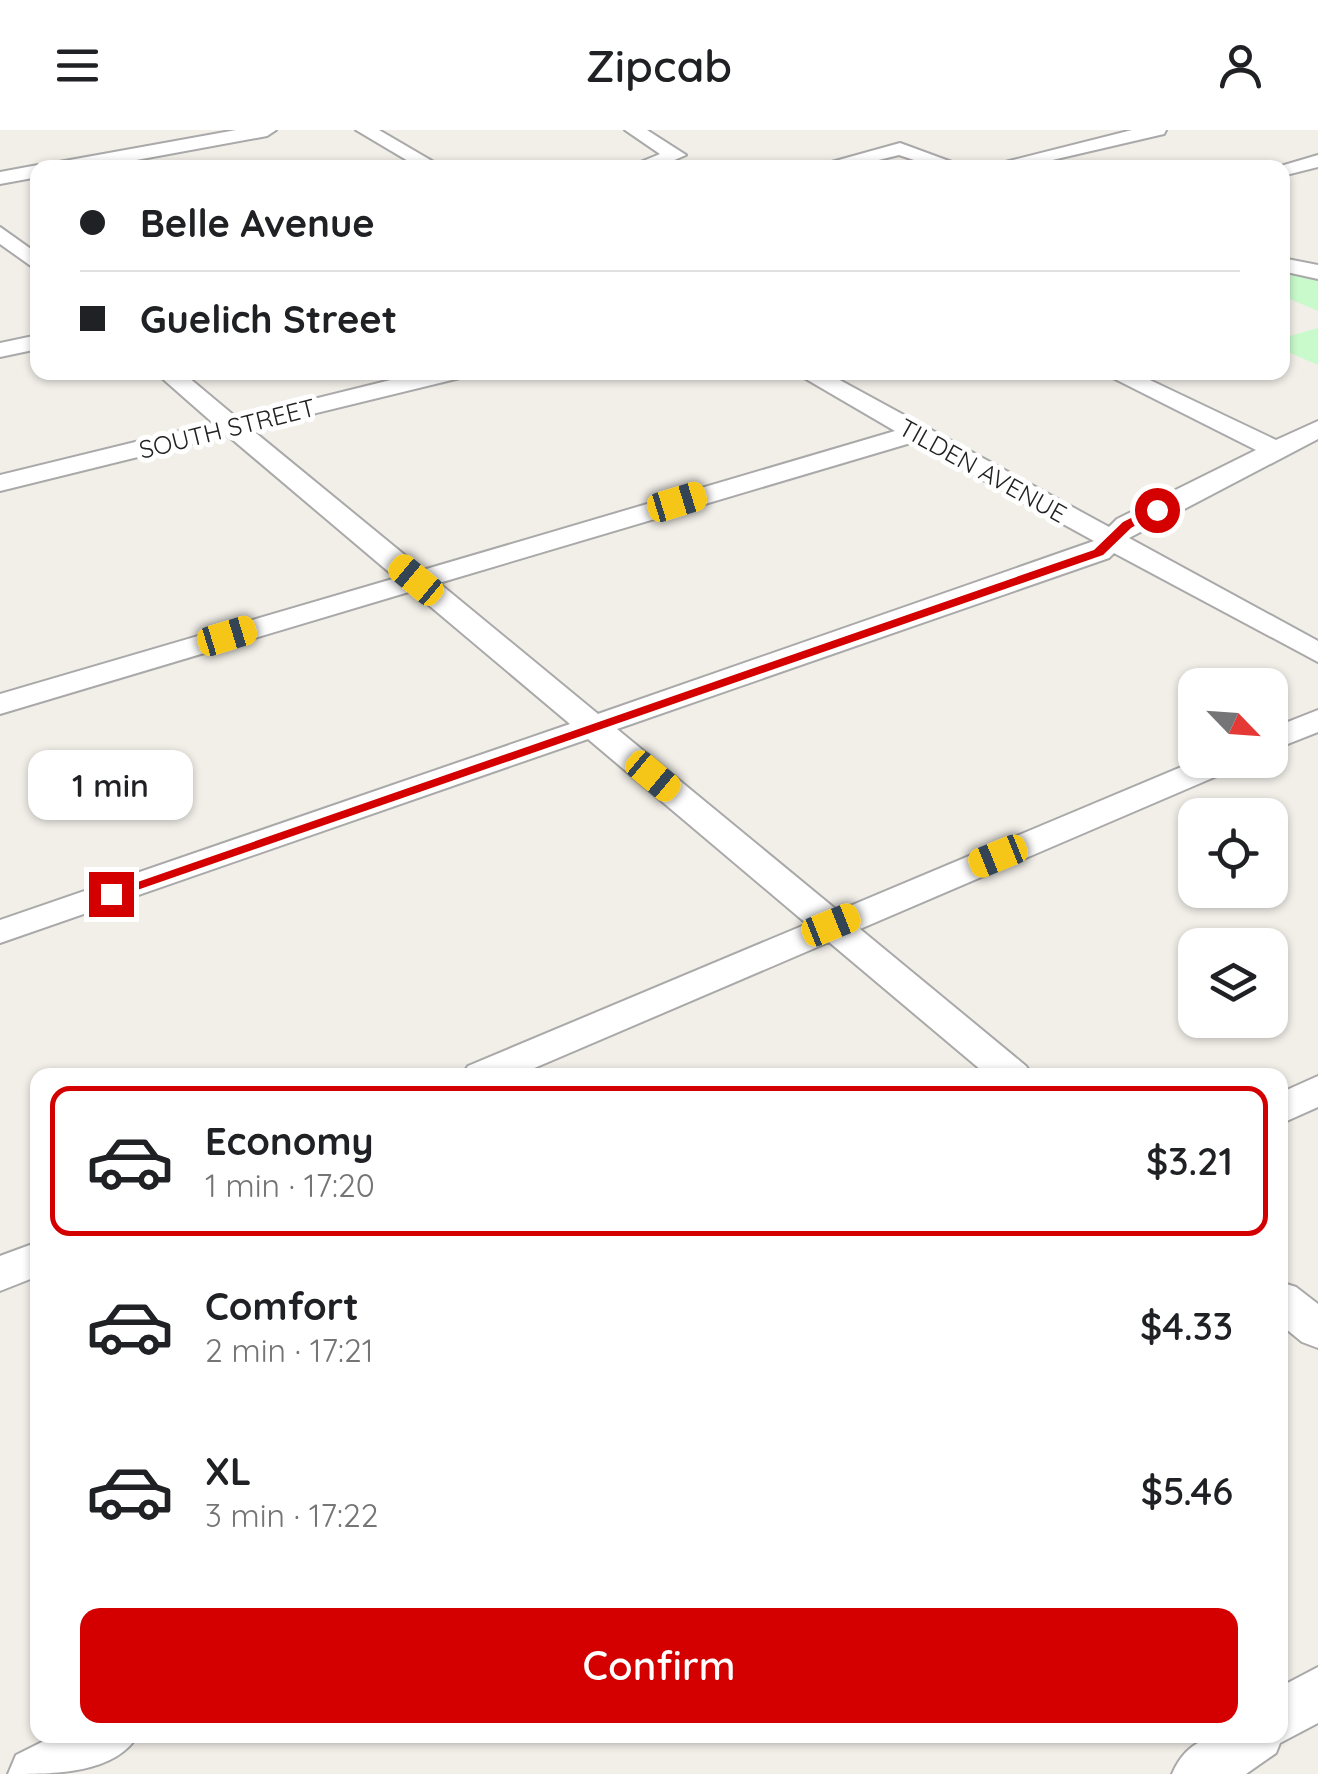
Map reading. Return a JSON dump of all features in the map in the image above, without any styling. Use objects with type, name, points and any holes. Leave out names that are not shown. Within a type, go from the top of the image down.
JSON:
[{"type":"street","points":[[103,160],[267,130]]},
{"type":"street","points":[[365,130],[420,160]]},
{"type":"street","points":[[634,130],[676,154],[666,160]]},
{"type":"street","points":[[1025,160],[1157,130]]},
{"type":"street","points":[[853,160],[900,149],[938,160]]},
{"type":"street","points":[[1290,168],[1318,162]]},
{"type":"street","points":[[1290,170],[1318,177]]},
{"type":"street","points":[[0,178],[30,173]]},
{"type":"street","points":[[0,233],[24,255]]},
{"type":"street","points":[[1290,268],[1318,272]]},
{"type":"street","points":[[0,350],[30,344]]},
{"type":"street","points":[[177,380],[1004,1068]]},
{"type":"street","name":"SOUTH STREET","points":[[0,484],[422,380]]},
{"type":"street","name":"TILDEN AVENUE","points":[[820,380],[1318,653]]},
{"type":"street","points":[[1129,380],[1276,450]]},
{"type":"street","points":[[0,932],[1098,552],[1127,525],[1318,429]]},
{"type":"street","points":[[0,704],[916,433]]},
{"type":"street","points":[[1288,733],[1318,720]]},
{"type":"street","points":[[498,1068],[1183,778]]},
{"type":"street","points":[[1288,1106],[1318,1090]]},
{"type":"street","points":[[0,1274],[30,1261]]},
{"type":"street","points":[[1288,1306],[1318,1330]]},
{"type":"street","points":[[1288,1713],[1318,1692]]},
{"type":"street","points":[[36,1774],[95,1743]]},
{"type":"street","points":[[1200,1774],[1245,1743]]},
{"type":"green space","points":[[1298,273],[1318,278],[1318,311],[1290,299],[1290,276]]},
{"type":"green space","points":[[1318,328],[1318,365],[1290,353],[1290,336]]},
{"type":"route","points":[[111,894],[1098,552],[1127,525],[1157,510]]}]
